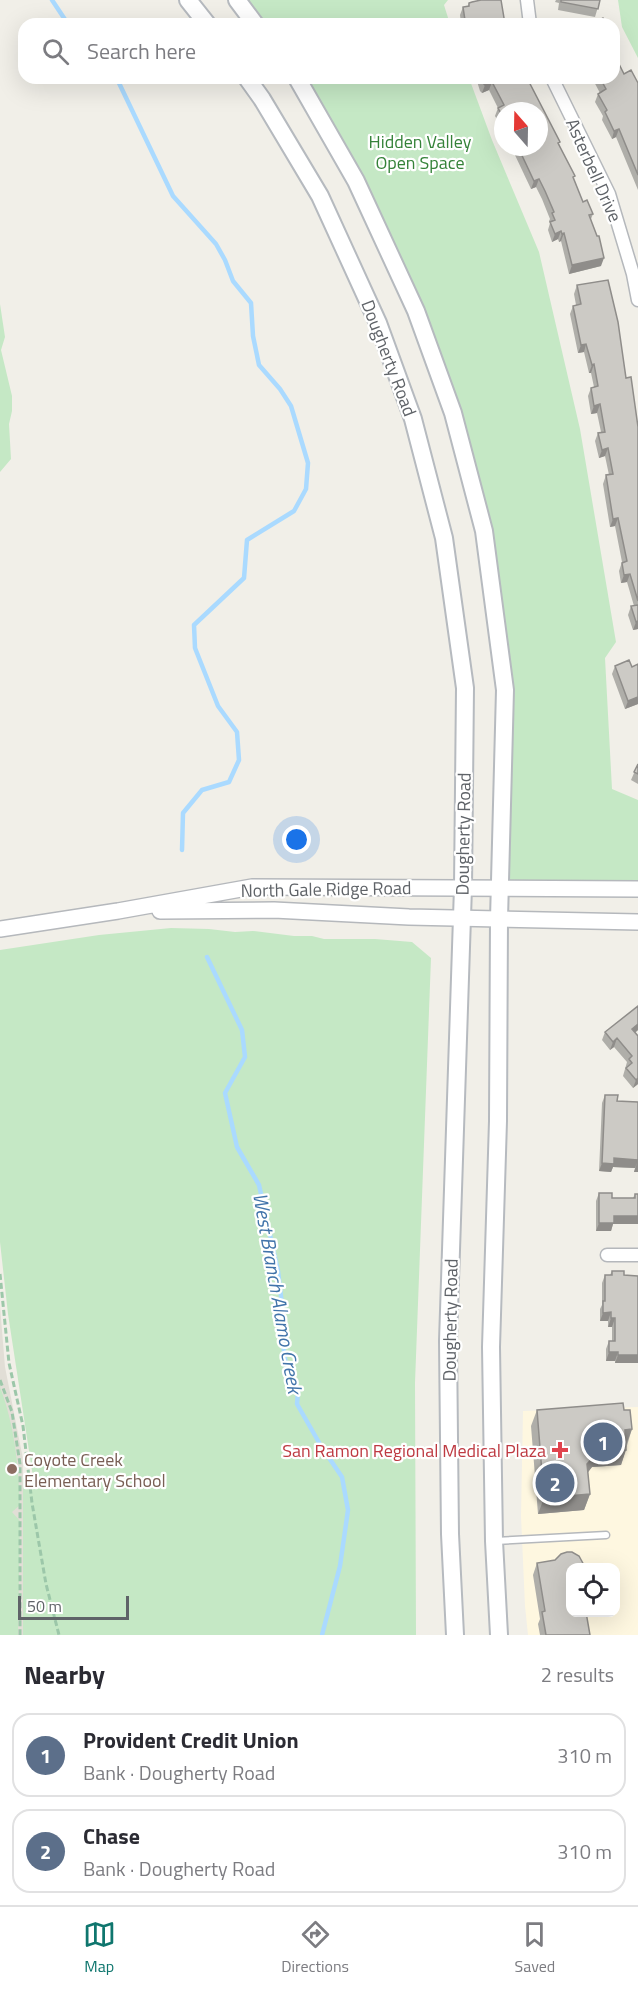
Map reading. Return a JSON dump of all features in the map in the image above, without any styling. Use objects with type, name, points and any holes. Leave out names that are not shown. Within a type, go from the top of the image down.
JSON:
[{"type":"main road","points":[[188,0],[202,18]]},
{"type":"main road","points":[[237,0],[250,18]]},
{"type":"main road","name":"Dougherty Road","points":[[251,84],[321,196],[378,323],[413,419],[444,538],[465,688],[463,887],[448,1341],[450,1534],[455,1635]]},
{"type":"main road","points":[[300,84],[356,181],[416,311],[453,412],[484,531],[505,690],[499,919],[498,1121],[491,1347],[494,1541],[499,1635]]},
{"type":"street","points":[[527,0],[529,18]]},
{"type":"street","name":"Asterbell Drive","points":[[555,84],[609,194],[633,274],[638,300]]},
{"type":"street","name":"North Gale Ridge Road","points":[[0,929],[252,887],[638,889]]},
{"type":"street","name":"North Gale Ridge Road","points":[[118,911],[274,910],[461,919],[638,922]]},
{"type":"street","points":[[607,1255],[638,1255]]},
{"type":"lane","points":[[494,1541],[606,1535]]},
{"type":"path","points":[[0,1274],[9,1362],[23,1426],[32,1503],[46,1584],[59,1635]]},
{"type":"path","points":[[0,1380],[12,1412],[20,1464],[20,1635]]},
{"type":"shaded area","name":"Coyote Creek Elementary School","points":[[0,1306],[5,1367],[23,1459],[23,1635],[0,1635]]},
{"type":"shaded area","points":[[638,1407],[638,1635],[528,1635],[521,1516],[523,1411]]},
{"type":"green space","points":[[237,0],[448,0],[444,5],[448,18],[250,18]]},
{"type":"green space","points":[[618,0],[638,0],[638,58],[622,27]]},
{"type":"green space","name":"Hidden Valley Open Space","points":[[300,84],[471,84],[494,145],[494,156],[499,156],[539,252],[580,429],[616,642],[605,658],[612,789],[638,800],[638,889],[500,889],[505,690],[484,531],[416,311]]},
{"type":"green space","points":[[0,304],[5,337],[1,350],[12,396],[12,411],[9,424],[11,459],[0,472]]},
{"type":"green space","points":[[171,928],[253,931],[324,939],[412,942],[431,958],[415,1383],[416,1635],[23,1635],[23,1478],[33,1477],[8,1314],[0,1242],[0,950],[99,935]]},
{"type":"green space","name":"Coyote Creek Elementary School","points":[[0,1387],[15,1445],[18,1474],[20,1505],[12,1512],[20,1521],[18,1635],[0,1635]]},
{"type":"building","points":[[481,0],[501,0],[504,18],[465,18],[463,7],[469,6],[469,3]]},
{"type":"building","points":[[561,0],[600,0],[598,9],[561,2]]},
{"type":"building","points":[[620,66],[624,74],[631,70],[638,83],[638,175],[619,129],[614,131],[605,112],[607,110],[598,94],[606,89],[603,84],[620,84]]},
{"type":"building","points":[[493,84],[530,84],[539,102],[502,102]]},
{"type":"building","points":[[548,119],[575,176],[573,177],[583,202],[587,200],[593,214],[589,215],[597,236],[599,236],[604,258],[572,265],[564,233],[562,234],[561,231],[555,234],[550,222],[555,220],[552,213],[554,212],[545,191],[539,179],[534,181],[522,156],[548,156]]},
{"type":"building","points":[[608,280],[618,322],[626,378],[631,377],[638,427],[638,601],[630,574],[624,575],[622,563],[627,561],[618,518],[613,519],[606,475],[613,474],[608,448],[602,450],[598,433],[605,432],[600,404],[594,406],[591,388],[598,386],[594,364],[592,365],[586,344],[581,345],[573,306],[581,304],[577,285]]},
{"type":"building","points":[[638,605],[638,621],[636,622],[631,606]]},
{"type":"building","points":[[629,660],[632,667],[638,664],[638,697],[628,701],[615,666]]},
{"type":"building","points":[[638,1006],[638,1024],[632,1029],[638,1036],[638,1078],[636,1080],[626,1068],[632,1063],[629,1059],[632,1056],[617,1038],[613,1042],[605,1032]]},
{"type":"building","points":[[605,1095],[618,1095],[617,1101],[638,1102],[638,1160],[614,1158],[614,1164],[602,1163]]},
{"type":"building","points":[[599,1193],[612,1193],[612,1198],[635,1198],[635,1194],[638,1194],[638,1216],[614,1216],[614,1223],[599,1223]]},
{"type":"building","points":[[612,1271],[624,1271],[624,1275],[638,1276],[638,1355],[618,1355],[618,1352],[609,1352],[609,1341],[615,1341],[615,1318],[611,1318],[611,1312],[603,1313],[603,1301],[605,1301],[605,1275],[612,1275]]},
{"type":"building","points":[[623,1403],[624,1410],[630,1410],[632,1429],[625,1430],[626,1450],[598,1452],[587,1464],[590,1494],[544,1498],[537,1410]]},
{"type":"building","points":[[572,1552],[579,1556],[583,1563],[566,1563],[566,1617],[587,1617],[590,1635],[546,1635],[542,1612],[545,1611],[537,1563],[555,1560],[561,1554]]},
{"type":"waterway","name":"West Branch Alamo Creek","points":[[52,0],[64,18]]},
{"type":"waterway","name":"West Branch Alamo Creek","points":[[119,84],[173,196],[216,244],[233,281],[251,303],[253,336],[259,365],[291,406],[308,463],[306,489],[294,511],[247,540],[244,578],[194,625],[195,648],[218,706],[237,732],[239,760],[229,782],[202,790],[183,813],[182,850]]},
{"type":"waterway","name":"West Branch Alamo Creek","points":[[207,957],[242,1030],[245,1057],[225,1093],[237,1147],[259,1185],[278,1271],[286,1366],[298,1392],[297,1404],[342,1477],[348,1510],[340,1566],[322,1635]]},
{"type":"place","name":"Provident Credit Union","points":[[603,1442]]},
{"type":"place","name":"San Ramon Regional Medical Plaza","points":[[560,1450]]},
{"type":"place","name":"Coyote Creek Elementary School","points":[[12,1469]]},
{"type":"place","name":"Chase","points":[[555,1483]]}]
